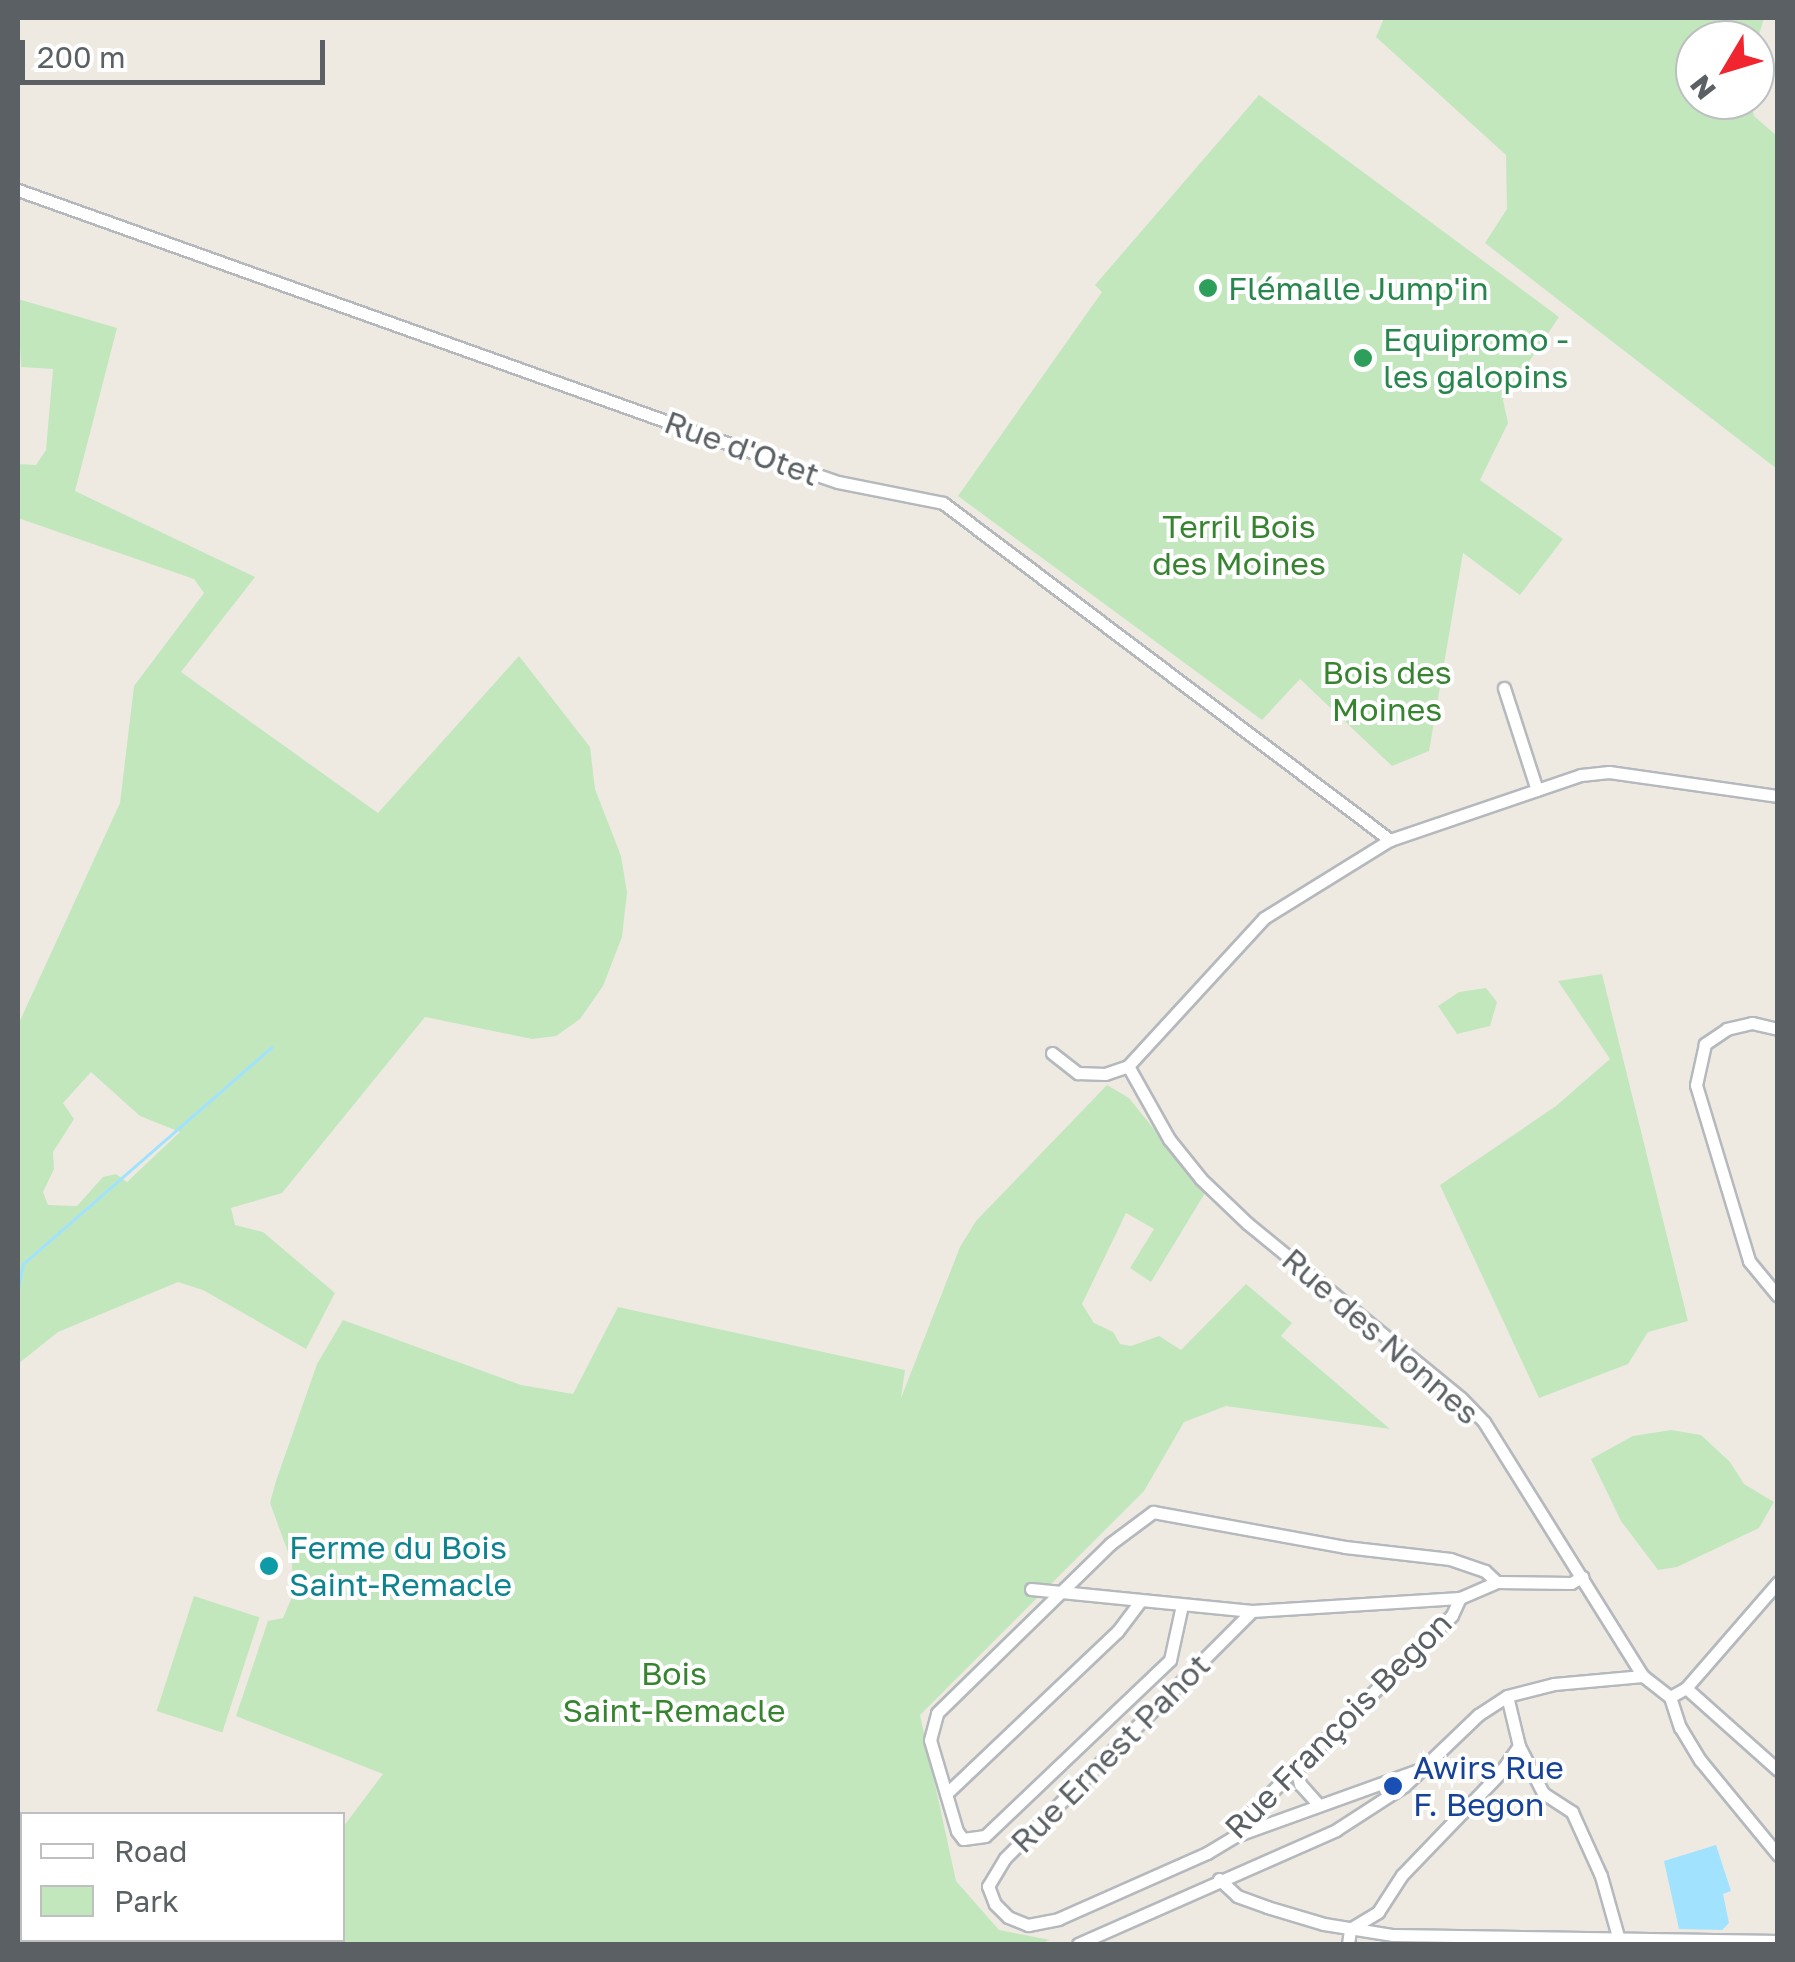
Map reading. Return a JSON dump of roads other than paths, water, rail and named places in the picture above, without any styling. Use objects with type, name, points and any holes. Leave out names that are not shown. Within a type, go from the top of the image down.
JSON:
[{"type":"street","name":"Rue d'Otet","points":[[18,190],[825,478],[943,504],[1390,840]]},
{"type":"street","points":[[1504,688],[1537,790]]},
{"type":"street","points":[[1052,1053],[1078,1073],[1104,1074],[1128,1066],[1264,918],[1390,840],[1537,790],[1609,772],[1778,796]]},
{"type":"street","points":[[1778,1029],[1752,1022],[1705,1044],[1696,1084],[1749,1261],[1778,1296]]},
{"type":"street","name":"Rue des Nonnes","points":[[1128,1066],[1170,1139],[1201,1179],[1247,1224],[1321,1280],[1484,1422],[1643,1676]]},
{"type":"street","points":[[1182,1605],[1170,1660],[985,1836],[964,1838],[930,1740],[937,1713],[1136,1521],[1152,1512],[1359,1550],[1450,1559],[1485,1571],[1496,1582],[1570,1582],[1582,1577]]},
{"type":"street","name":"Rue Ernest Pahot","points":[[1030,1589],[1252,1612],[1460,1598],[1496,1582]]},
{"type":"street","points":[[1670,1697],[1686,1688],[1778,1582]]},
{"type":"street","name":"Rue François Begon","points":[[995,1904],[1028,1925],[1058,1919],[1207,1853],[1235,1836],[1247,1816],[1452,1614],[1460,1598]]},
{"type":"street","points":[[946,1794],[1118,1632],[1139,1602]]},
{"type":"street","name":"Rue Ernest Pahot","points":[[995,1904],[988,1886],[1005,1858],[1252,1612]]},
{"type":"street","points":[[1078,1944],[1336,1830],[1426,1768],[1478,1715],[1507,1696],[1554,1684],[1643,1676],[1670,1697],[1680,1727],[1700,1760],[1778,1855]]},
{"type":"street","points":[[1686,1688],[1778,1770]]},
{"type":"street","points":[[1507,1696],[1519,1746],[1543,1793],[1572,1812],[1601,1876],[1619,1940]]},
{"type":"street","points":[[1350,1929],[1378,1912],[1402,1875],[1500,1773],[1519,1746]]},
{"type":"street","points":[[1235,1836],[1362,1786],[1426,1768]]},
{"type":"street","points":[[1296,1770],[1300,1784],[1316,1804]]},
{"type":"street","points":[[1362,1786],[1376,1806]]},
{"type":"street","points":[[1219,1879],[1237,1896],[1350,1929],[1619,1940],[1778,1941]]},
{"type":"street","points":[[1348,1944],[1350,1929]]},
{"type":"water","points":[[1716,1845],[1731,1891],[1723,1894],[1729,1923],[1722,1930],[1679,1929],[1664,1861]]},
{"type":"waterway","points":[[18,1289],[23,1264],[272,1047]]},
{"type":"place","name":"Flémalle Jump'in","points":[[1208,288]]},
{"type":"place","name":"Equipromo - les galopins","points":[[1363,358]]},
{"type":"place","name":"Ferme du Bois Saint-Remacle","points":[[269,1566]]},
{"type":"place","name":"Awirs Rue F. Begon","points":[[1393,1786]]},
{"type":"park label","name":"Terril Bois des Moines","points":[[1239,546]]},
{"type":"park label","name":"Bois des Moines","points":[[1387,692]]},
{"type":"park label","name":"Bois Saint-Remacle","points":[[674,1692]]}]
